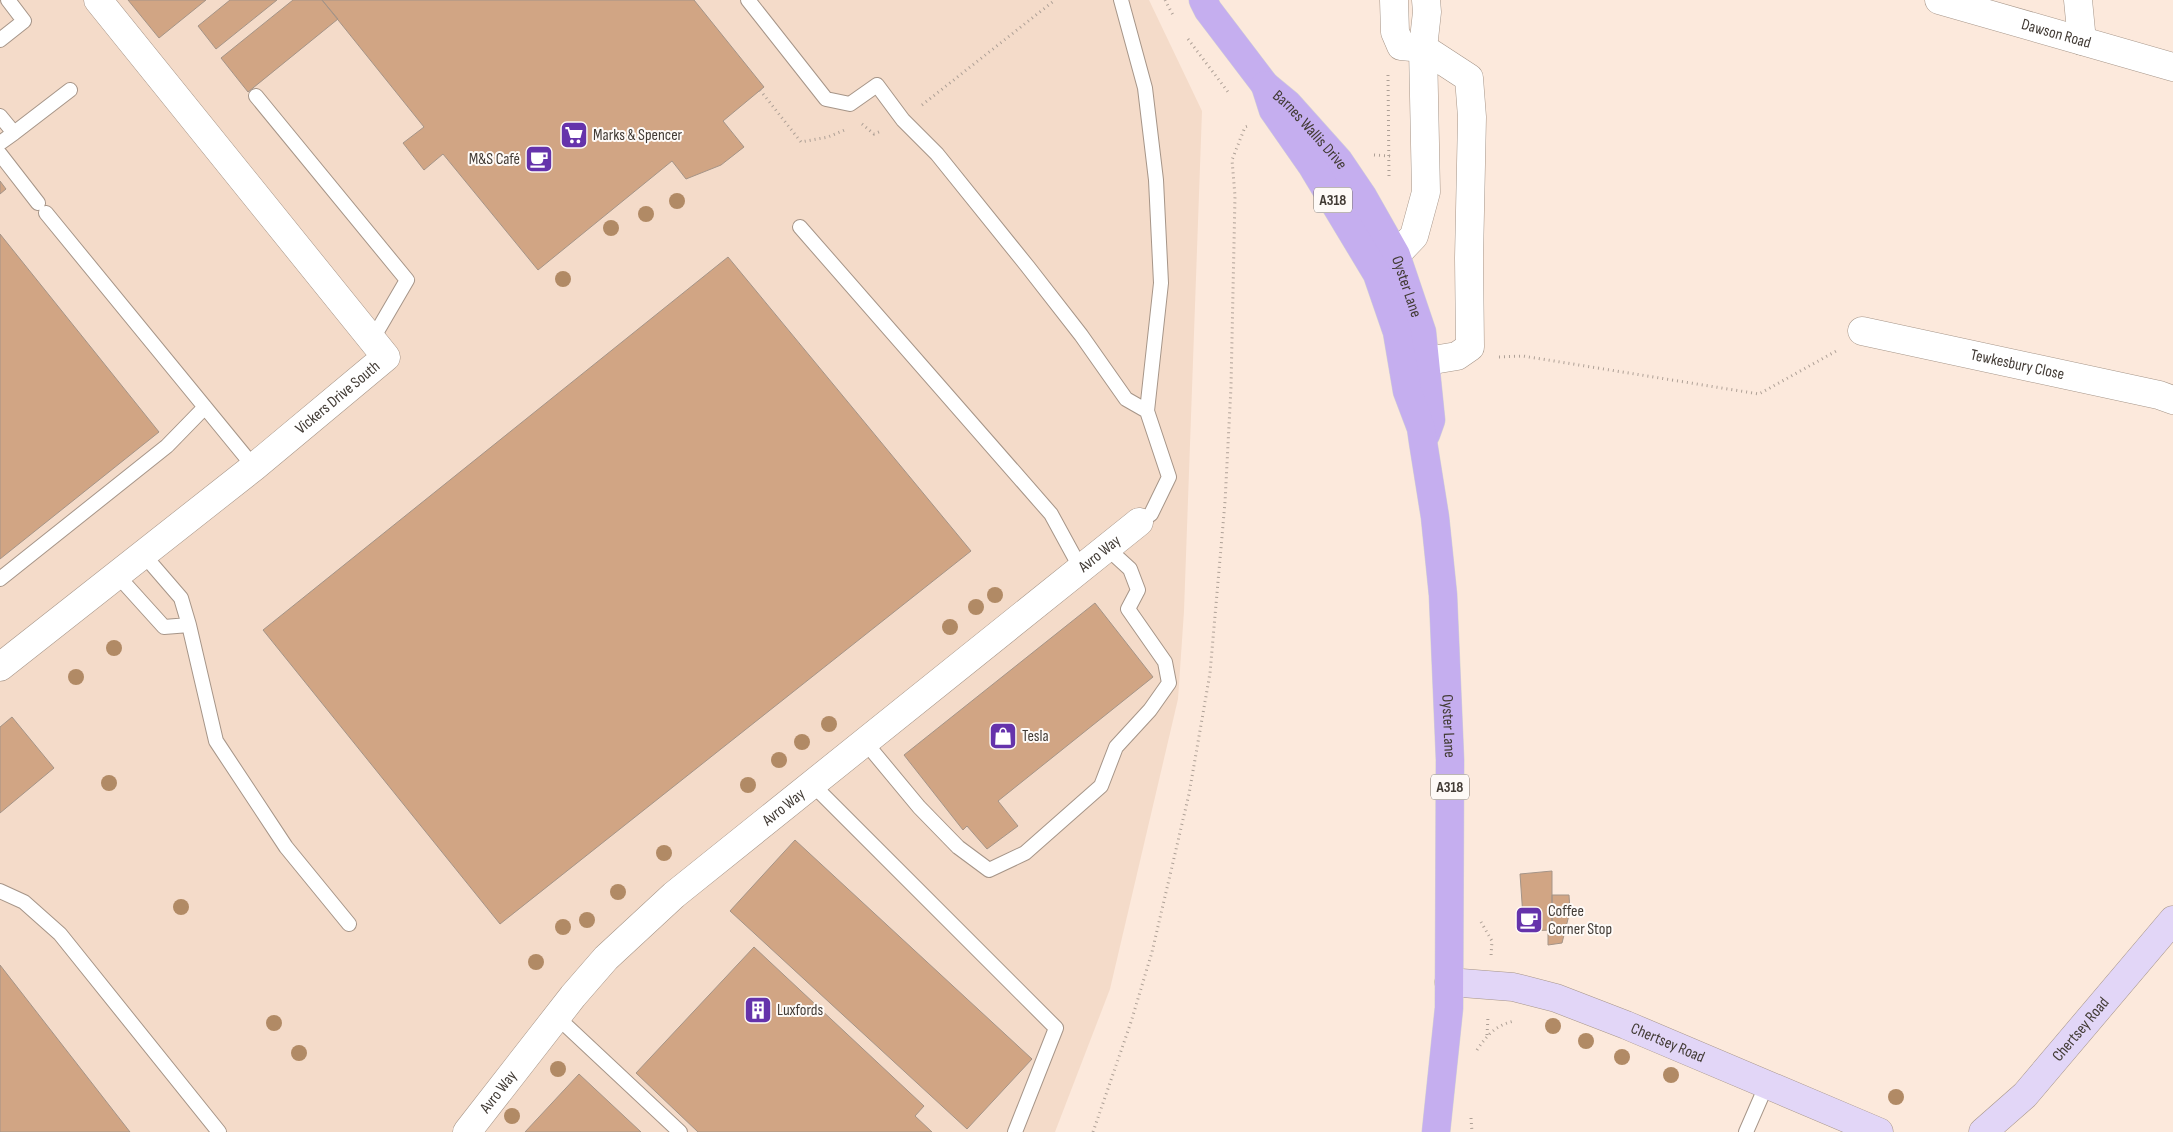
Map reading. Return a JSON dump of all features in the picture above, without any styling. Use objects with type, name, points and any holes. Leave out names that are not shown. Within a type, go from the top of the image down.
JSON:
[{"type":"main road","name":"Barnes Wallis Drive","points":[[1203,0],[1208,10],[1265,85],[1288,104],[1339,161],[1362,195],[1396,256]]},
{"type":"main road","name":"Barnes Wallis Drive","points":[[1265,85],[1273,110],[1312,166],[1377,274],[1393,320]]},
{"type":"main road","name":"Oyster Lane","points":[[1396,256],[1422,332],[1406,391],[1421,428],[1438,545],[1448,679],[1450,760],[1449,982],[1445,1054],[1436,1132]]},
{"type":"main road","name":"Oyster Lane","points":[[1393,320],[1414,367]]},
{"type":"street","name":"Vickers Drive South","points":[[0,667],[254,467],[386,357],[98,0]]},
{"type":"street","points":[[1394,0],[1395,32],[1401,46],[1423,48],[1469,78],[1472,117],[1469,224],[1470,347],[1457,356],[1414,367]]},
{"type":"street","name":"Oyster Lane","points":[[1396,256],[1414,236],[1426,192],[1423,48],[1427,12],[1426,0]]},
{"type":"street","name":"Dawson Road","points":[[1939,0],[2173,68]]},
{"type":"street","points":[[2078,0],[2082,41]]},
{"type":"street","name":"Tewkesbury Close","points":[[1862,331],[2149,393],[2173,400]]},
{"type":"street","name":"Avro Way","points":[[467,1132],[557,1016],[606,958],[674,895],[1140,522]]},
{"type":"street","name":"Chertsey Road","points":[[1983,1132],[2025,1095],[2173,920]]},
{"type":"street","name":"Chertsey Road","points":[[1449,982],[1513,987],[1556,998],[1626,1025],[1766,1086],[1879,1132]]},
{"type":"lane","points":[[0,40],[24,21],[8,0]]},
{"type":"lane","points":[[748,0],[826,99],[850,104],[877,85],[903,120],[937,154],[1028,267],[1080,334],[1126,399],[1147,411]]},
{"type":"lane","points":[[1121,0],[1145,88],[1156,180],[1161,283],[1147,411],[1169,477],[1151,514],[1140,522]]},
{"type":"lane","points":[[0,144],[70,90]]},
{"type":"lane","points":[[256,96],[407,280],[372,340]]},
{"type":"lane","points":[[0,116],[14,133]]},
{"type":"lane","points":[[0,154],[254,467]]},
{"type":"lane","points":[[800,227],[1050,514],[1081,569]]},
{"type":"lane","points":[[0,579],[167,446],[205,407]]},
{"type":"lane","points":[[865,742],[920,807],[958,847],[989,870],[1025,853],[1101,786],[1116,747],[1150,710],[1169,683],[1166,662],[1128,609],[1138,590],[1130,569],[1107,548]]},
{"type":"lane","points":[[143,554],[181,598],[189,624],[216,741],[286,847],[349,924]]},
{"type":"lane","points":[[117,575],[164,627],[189,624]]},
{"type":"lane","points":[[812,784],[1056,1028],[1015,1132]]},
{"type":"lane","points":[[0,891],[24,902],[60,934],[219,1132]]},
{"type":"lane","points":[[557,1016],[680,1132]]},
{"type":"lane","points":[[1746,1132],[1766,1086]]},
{"type":"path","points":[[1389,110],[1389,182]]},
{"type":"path","points":[[1093,1132],[1131,1022],[1152,952],[1189,794],[1210,673],[1225,502],[1232,387],[1235,205],[1232,160],[1245,127],[1254,122]]},
{"type":"path","points":[[1495,357],[1523,356],[1759,394],[1834,354],[1862,331]]},
{"type":"shaded area","points":[[0,0],[1149,0],[1202,111],[1184,611],[1178,699],[1110,989],[1055,1132],[0,1132]]},
{"type":"building","points":[[128,0],[206,0],[159,38]]},
{"type":"building","points":[[230,0],[277,0],[216,49],[198,26]]},
{"type":"building","points":[[293,0],[322,0],[338,19],[248,92],[221,58]]},
{"type":"building","name":"Marks & Spencer","points":[[322,0],[694,0],[764,87],[723,121],[744,147],[721,165],[686,179],[672,161],[538,270],[443,154],[424,170],[403,143],[424,127]]},
{"type":"building","points":[[0,181],[6,189],[0,194]]},
{"type":"building","points":[[0,234],[159,432],[0,559]]},
{"type":"building","points":[[728,257],[971,551],[500,924],[263,630]]},
{"type":"building","name":"Tesla","points":[[1095,603],[1153,677],[998,801],[1018,826],[987,849],[967,826],[963,830],[904,755]]},
{"type":"building","points":[[12,717],[54,768],[0,813],[0,727]]},
{"type":"building","points":[[795,840],[1032,1059],[967,1129],[730,911]]},
{"type":"building","points":[[1552,871],[1552,930],[1524,931],[1520,874]]},
{"type":"building","points":[[1552,895],[1569,895],[1570,911],[1562,943],[1548,945],[1548,930],[1552,930]]},
{"type":"building","name":"Luxfords","points":[[754,947],[924,1106],[915,1116],[932,1132],[698,1132],[636,1073]]},
{"type":"building","points":[[0,965],[130,1132],[0,1132]]},
{"type":"building","points":[[579,1074],[641,1132],[525,1132]]},
{"type":"place","name":"Marks & Spencer","points":[[574,135]]},
{"type":"place","name":"M&S Café","points":[[539,159]]},
{"type":"place","name":"Tesla","points":[[1003,736]]},
{"type":"place","name":"Coffee Corner Stop","points":[[1529,920]]},
{"type":"place","name":"Luxfords","points":[[758,1010]]}]
